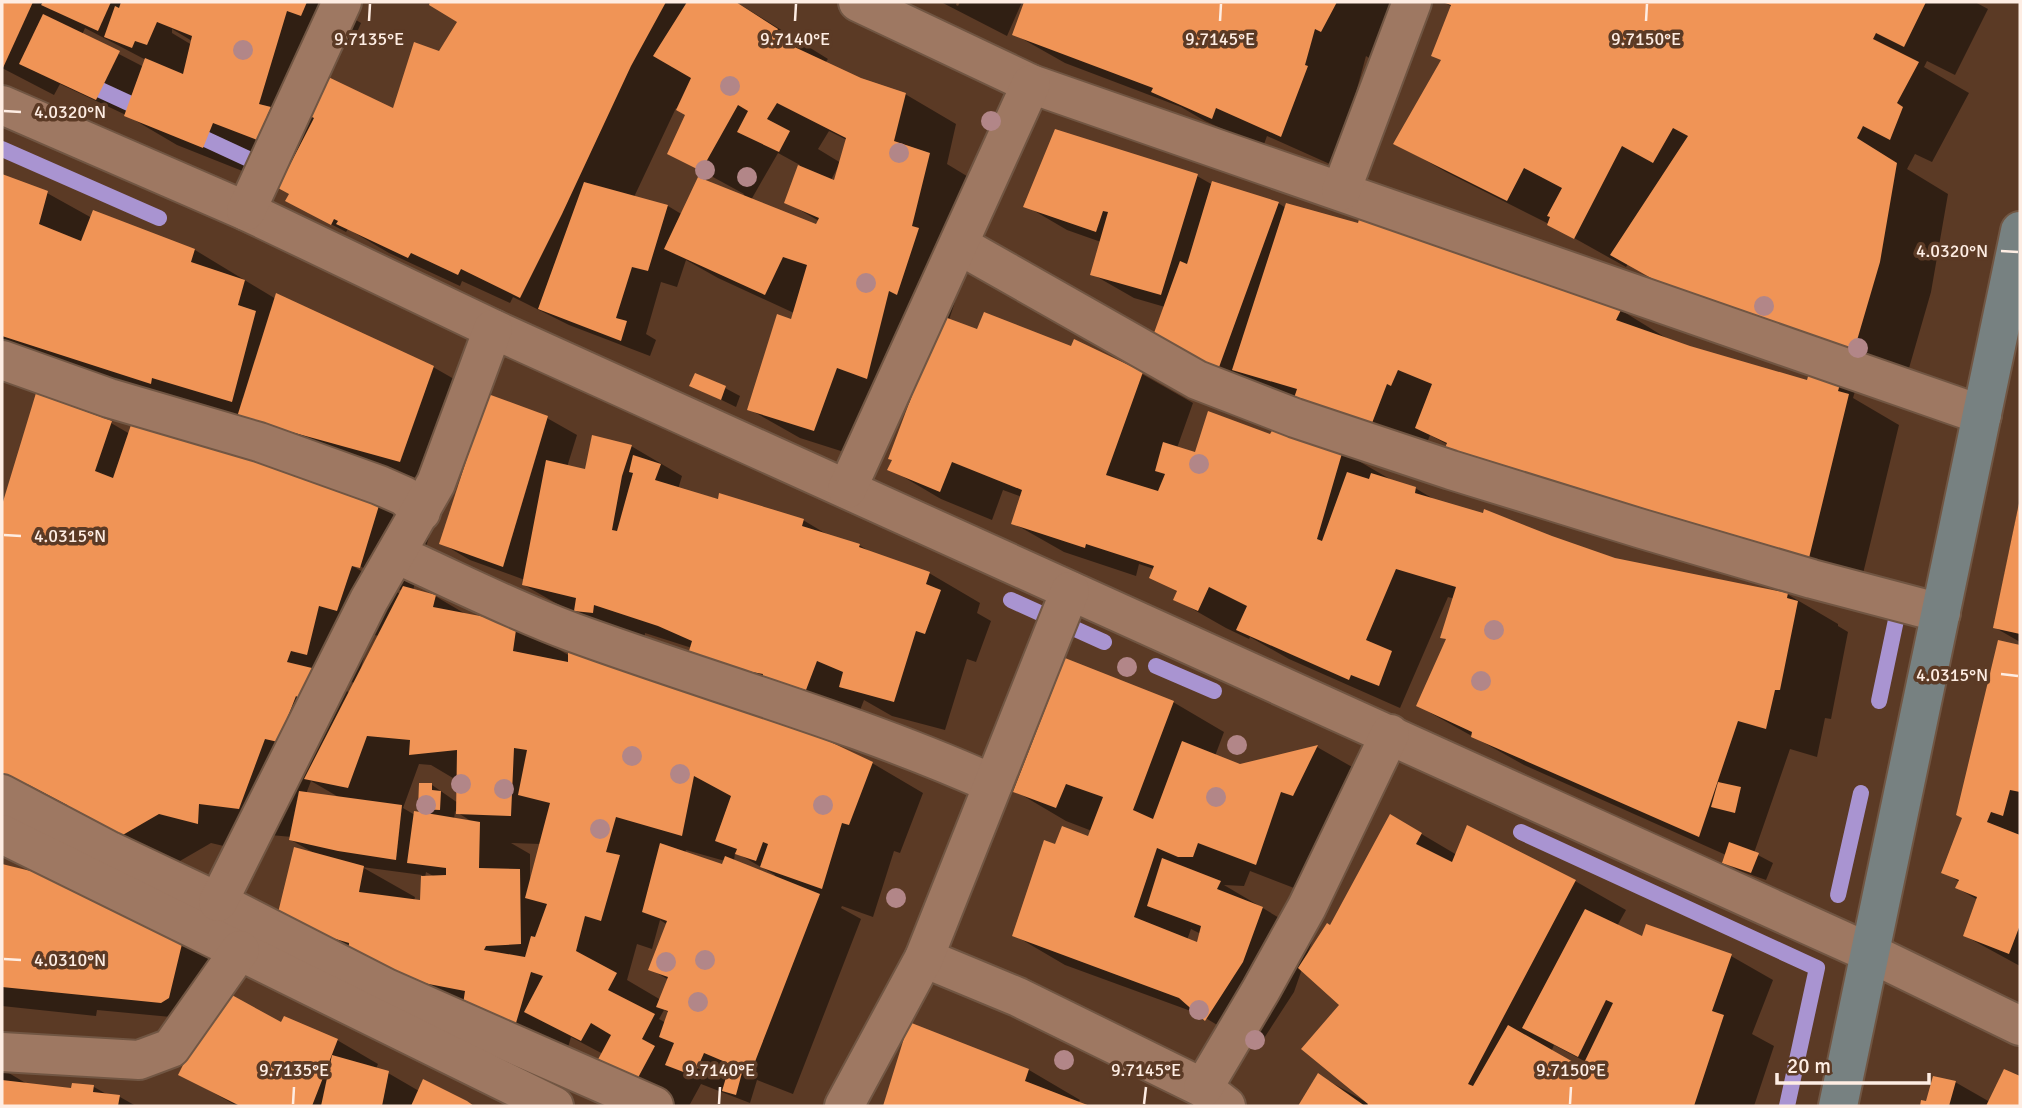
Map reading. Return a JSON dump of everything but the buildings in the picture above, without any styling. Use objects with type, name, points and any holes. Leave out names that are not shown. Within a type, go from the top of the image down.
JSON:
[{"type":"street","points":[[246,211],[342,2]]},
{"type":"street","points":[[858,2],[1031,83],[1982,415]]},
{"type":"street","points":[[1341,191],[1412,2]]},
{"type":"street","points":[[847,489],[1031,83]]},
{"type":"street","points":[[2,105],[246,211],[493,329],[1870,953],[2020,1026]]},
{"type":"street","points":[[1838,1106],[2020,231]]},
{"type":"street","points":[[958,245],[1197,380],[1296,418],[1451,470],[1642,529],[1812,579],[1941,613]]},
{"type":"street","points":[[218,902],[369,600],[436,483],[493,329]]},
{"type":"street","points":[[2,360],[109,398],[258,442],[379,485],[404,496],[421,512]]},
{"type":"street","points":[[396,554],[569,631],[798,708],[937,759],[993,784]]},
{"type":"street","points":[[844,1106],[924,958],[1070,591]]},
{"type":"street","points":[[924,958],[1018,997],[1214,1097],[1261,990],[1307,906],[1390,734]]},
{"type":"street","points":[[2,794],[110,851],[218,902],[386,988],[654,1106]]},
{"type":"street","points":[[2,834],[554,1106]]},
{"type":"street","points":[[2,1052],[139,1060],[171,1048],[240,950]]},
{"type":"waterway","points":[[81,81],[146,111]]},
{"type":"waterway","points":[[201,137],[268,168]]},
{"type":"waterway","points":[[2,149],[159,218]]},
{"type":"waterway","points":[[1011,600],[1104,642]]},
{"type":"waterway","points":[[1879,701],[1900,601]]},
{"type":"waterway","points":[[1156,666],[1214,691]]},
{"type":"waterway","points":[[1838,895],[1861,793]]},
{"type":"waterway","points":[[1521,832],[1817,968],[1787,1106]]}]
